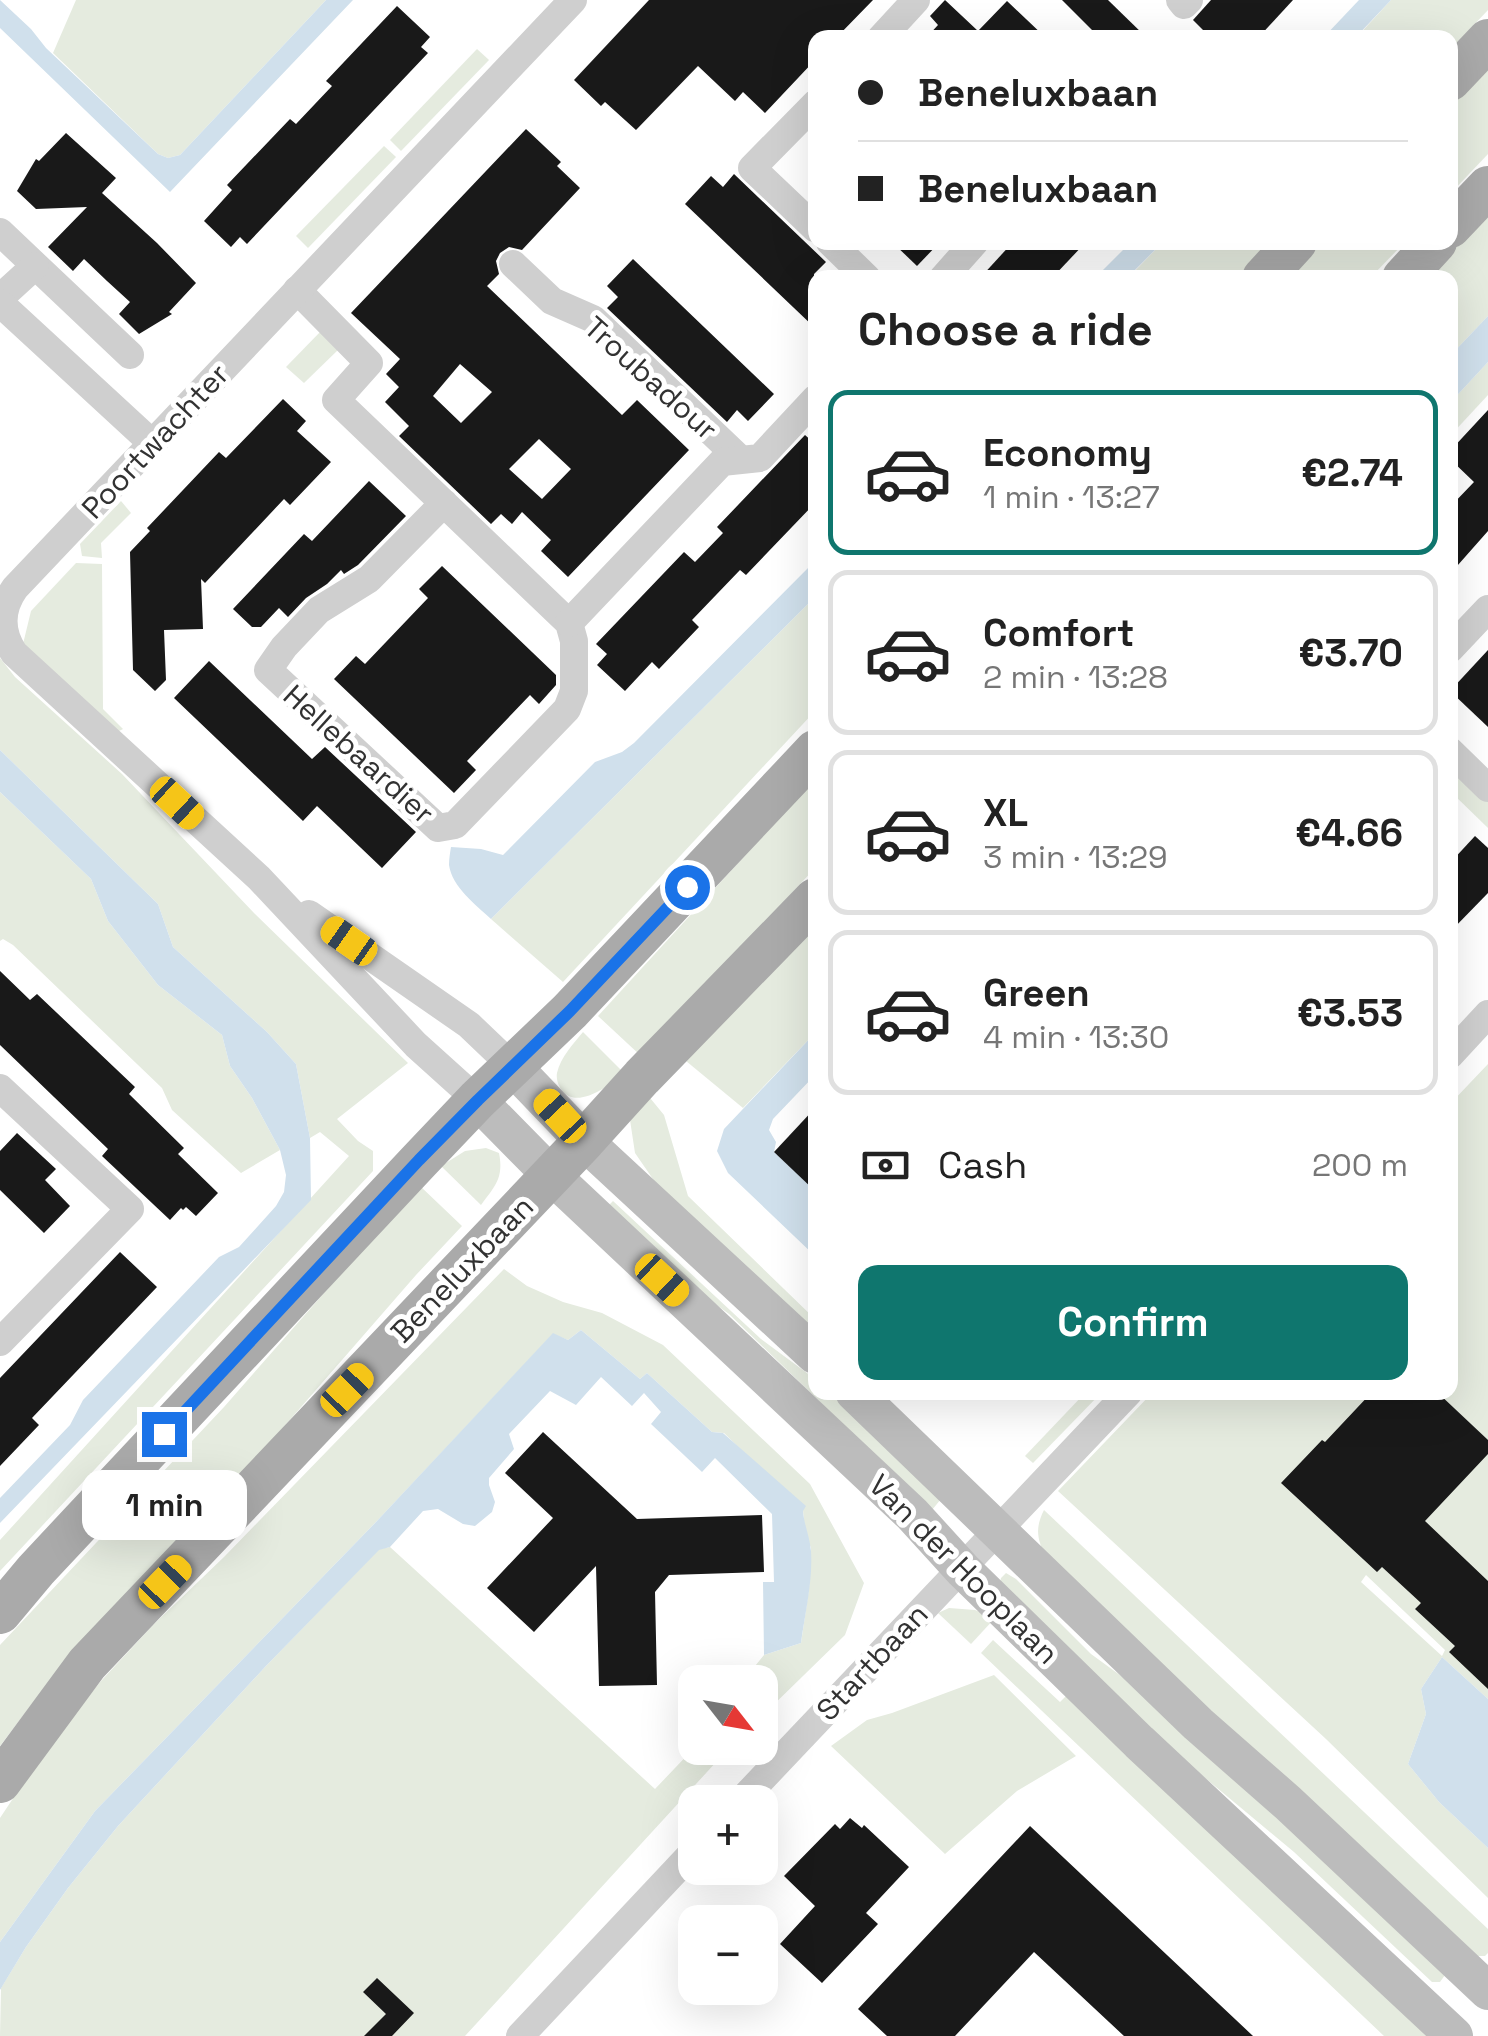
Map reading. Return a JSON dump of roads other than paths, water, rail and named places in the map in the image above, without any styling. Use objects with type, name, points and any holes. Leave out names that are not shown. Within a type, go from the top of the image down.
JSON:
[{"type":"main road","points":[[1458,72],[1488,40]]},
{"type":"main road","points":[[1458,219],[1488,187]]},
{"type":"main road","points":[[1270,270],[1289,250]]},
{"type":"main road","points":[[1410,270],[1428,250]]},
{"type":"main road","points":[[0,1613],[49,1556],[478,1100],[570,1011],[808,758]]},
{"type":"main road","name":"Beneluxbaan","points":[[0,1782],[87,1664],[584,1142],[642,1076],[808,906]]},
{"type":"street","name":"Poortwachter","points":[[478,1100],[416,1045],[259,878],[14,653],[4,636],[2,616],[9,596],[572,0]]},
{"type":"street","points":[[888,30],[916,0]]},
{"type":"street","points":[[1180,0],[1184,4],[1189,0]]},
{"type":"street","points":[[808,111],[752,168],[808,221]]},
{"type":"street","points":[[0,232],[130,355]]},
{"type":"street","points":[[838,250],[860,270]]},
{"type":"street","points":[[950,270],[968,250]]},
{"type":"street","name":"Troubadour","points":[[513,264],[552,300],[593,319],[740,459]]},
{"type":"street","points":[[35,266],[0,301],[153,444]]},
{"type":"street","points":[[297,290],[369,363],[336,400],[569,623]]},
{"type":"street","name":"Troubadour","points":[[569,623],[722,462],[760,458],[808,407]]},
{"type":"street","name":"Hellebaardier","points":[[444,502],[369,579],[319,610],[268,670],[438,828],[456,826],[567,710],[574,692],[574,641],[569,623]]},
{"type":"street","points":[[1458,640],[1488,608]]},
{"type":"street","points":[[1458,759],[1488,788]]},
{"type":"street","name":"Poortwachter","points":[[259,878],[469,1025],[513,1067]]},
{"type":"street","points":[[1458,1047],[1488,1014]]},
{"type":"street","points":[[513,1067],[584,1142],[808,1349]]},
{"type":"street","points":[[0,1088],[130,1209],[0,1342]]},
{"type":"street","name":"Van der Hooplaan","points":[[478,1100],[552,1175],[912,1514],[962,1570],[1139,1742],[1454,2036]]},
{"type":"street","name":"Van der Hooplaan","points":[[862,1400],[1198,1724],[1488,1991]]},
{"type":"street","name":"Startbaan","points":[[756,1785],[1121,1400]]},
{"type":"street","points":[[520,2036],[678,1868]]},
{"type":"water","points":[[0,0],[158,154],[168,158],[180,155],[326,0],[353,0],[170,192],[0,28]]},
{"type":"water","points":[[1359,0],[1391,0],[1363,30],[1331,30]]},
{"type":"water","points":[[1123,250],[1155,250],[1135,270],[1103,270]]},
{"type":"water","points":[[1488,316],[1488,362],[1458,394],[1458,348]]},
{"type":"water","points":[[808,568],[808,604],[491,919],[455,881],[449,865],[451,847],[503,855],[595,762],[634,743]]},
{"type":"water","points":[[0,750],[158,904],[173,947],[267,1032],[296,1064],[310,1138],[311,1200],[0,1523],[0,1498],[70,1425],[83,1400],[219,1257],[239,1247],[276,1206],[284,1192],[286,1175],[280,1150],[230,1066],[222,1035],[158,985],[108,921],[91,879],[0,792]]},
{"type":"water","points":[[808,1040],[808,1082],[773,1119],[769,1130],[776,1142],[774,1152],[808,1184],[808,1249],[728,1173],[717,1151],[724,1129]]},
{"type":"water","points":[[581,1330],[640,1379],[647,1373],[712,1432],[723,1433],[806,1506],[803,1511],[811,1562],[801,1643],[764,1655],[763,1582],[774,1582],[772,1514],[715,1458],[702,1472],[651,1424],[661,1412],[644,1393],[632,1406],[601,1377],[576,1405],[550,1391],[509,1434],[514,1449],[489,1478],[495,1502],[492,1512],[475,1526],[463,1524],[438,1509],[423,1511],[390,1547],[379,1550],[118,1826],[68,1888],[0,1990],[0,1942],[95,1811],[553,1333],[568,1340]]},
{"type":"water","points":[[1442,1657],[1488,1699],[1488,1848],[1439,1802],[1408,1764],[1426,1714],[1421,1689]]}]
